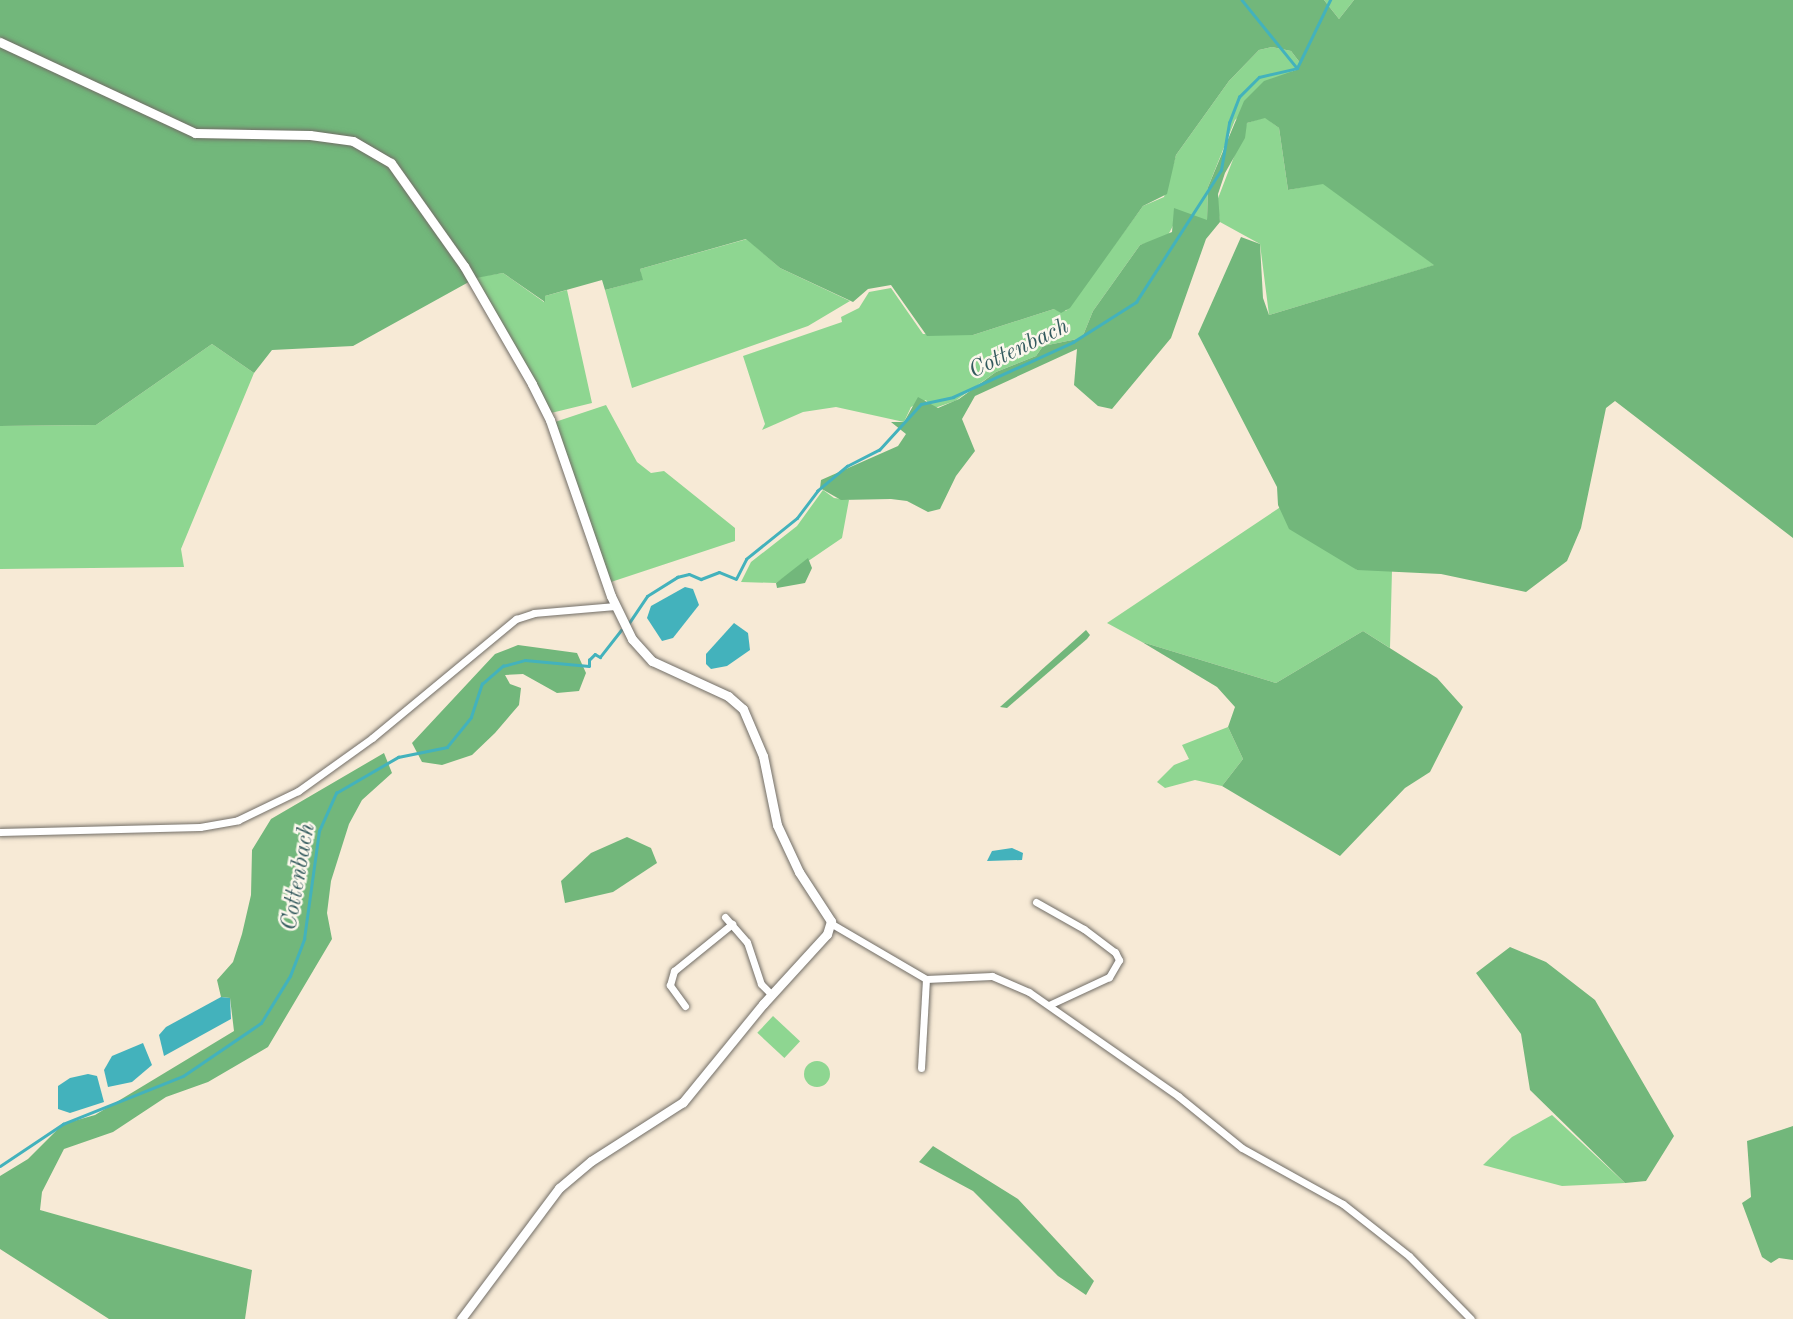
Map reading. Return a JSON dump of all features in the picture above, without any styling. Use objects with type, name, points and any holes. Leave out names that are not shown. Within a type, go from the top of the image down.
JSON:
[{"type":"street","points":[[0,42],[195,132],[310,135],[353,141],[391,163],[464,266],[538,396],[615,606],[645,656],[685,679],[728,696],[743,709],[762,757],[777,825],[832,925],[926,979],[999,977],[1049,1005],[1178,1096],[1242,1148],[1343,1203],[1409,1256],[1471,1319]]},
{"type":"street","points":[[0,832],[200,827],[238,820],[298,791],[372,738],[516,619],[534,612],[615,606]]},
{"type":"street","points":[[1036,902],[1084,929],[1115,952],[1119,960],[1109,977],[1049,1005]]},
{"type":"street","points":[[725,917],[747,942],[761,984],[771,994]]},
{"type":"street","points":[[685,1006],[670,985],[674,971],[732,924]]},
{"type":"street","points":[[461,1319],[559,1188],[591,1161],[683,1102],[771,994],[832,925]]},
{"type":"street","points":[[921,1068],[926,979]]},
{"type":"green space","points":[[0,0],[1324,0],[1339,19],[1354,0],[1793,0],[1793,538],[1615,401],[1606,408],[1581,528],[1567,561],[1526,592],[1441,574],[1357,570],[1289,529],[1278,505],[1277,487],[1198,334],[1241,237],[1260,244],[1263,298],[1269,315],[1434,265],[1323,184],[1288,190],[1279,128],[1265,118],[1247,123],[1245,138],[1225,173],[1218,194],[1220,222],[1206,239],[1171,338],[1112,409],[1098,406],[1074,385],[1077,349],[975,396],[962,419],[975,451],[956,476],[940,509],[928,512],[907,501],[891,499],[841,500],[820,488],[821,480],[898,446],[906,434],[891,422],[904,422],[918,397],[938,408],[959,399],[996,372],[1036,356],[1043,346],[1082,338],[1093,311],[1140,245],[1172,232],[1174,208],[1207,220],[1208,187],[1244,101],[1264,81],[1296,70],[1301,64],[1291,51],[1272,47],[1259,50],[1229,81],[1176,155],[1167,194],[1143,206],[1070,308],[1061,313],[1054,309],[973,335],[927,336],[891,285],[868,289],[853,302],[780,268],[746,239],[640,269],[643,280],[605,290],[602,280],[545,296],[545,302],[503,273],[476,278],[353,346],[272,350],[254,373],[212,344],[96,425],[0,426]]},
{"type":"green space","points":[[1324,0],[1354,0],[1339,19]]},
{"type":"green space","points":[[1272,47],[1291,51],[1301,64],[1235,120],[1208,187],[1207,220],[1175,222],[1167,237],[1140,245],[1093,311],[1082,338],[1043,346],[1036,356],[996,372],[955,401],[932,409],[926,400],[911,407],[904,422],[836,407],[803,412],[762,430],[765,424],[743,356],[842,322],[841,317],[859,308],[869,292],[891,288],[923,334],[973,335],[1054,309],[1066,311],[1143,206],[1164,197],[1176,155],[1229,81],[1259,50]]},
{"type":"green space","points":[[1265,117],[1279,128],[1288,190],[1323,183],[1435,265],[1269,315],[1260,244],[1220,222],[1217,201],[1247,123]]},
{"type":"green space","points":[[747,239],[780,268],[850,301],[808,326],[632,388],[605,290],[642,280],[640,269]]},
{"type":"green space","points":[[503,273],[544,302],[545,296],[567,290],[592,403],[551,413],[476,277]]},
{"type":"green space","points":[[212,344],[254,373],[181,549],[184,567],[0,569],[0,426],[96,425]]},
{"type":"green space","points":[[606,405],[637,462],[651,473],[664,471],[735,528],[735,541],[611,582],[555,422]]},
{"type":"green space","points":[[823,490],[834,498],[849,500],[842,538],[776,583],[741,582],[751,562],[797,526]]},
{"type":"green space","points":[[1282,506],[1357,570],[1392,570],[1390,648],[1363,631],[1276,683],[1142,642],[1107,623]]},
{"type":"green space","points":[[808,558],[812,568],[805,583],[777,588],[776,583]]},
{"type":"green space","points":[[1086,630],[1090,635],[1087,639],[1007,708],[1000,707]]},
{"type":"green space","points":[[1363,631],[1437,678],[1463,707],[1430,772],[1405,788],[1340,856],[1222,786],[1243,759],[1228,727],[1235,707],[1217,687],[1142,642],[1276,683]]},
{"type":"green space","points":[[518,645],[577,653],[586,673],[579,691],[557,693],[523,674],[505,675],[510,684],[521,688],[519,705],[495,733],[472,755],[442,765],[422,762],[412,743],[495,654]]},
{"type":"green space","points":[[1228,727],[1243,759],[1222,786],[1195,780],[1165,788],[1157,782],[1174,765],[1189,759],[1182,745]]},
{"type":"green space","points":[[384,753],[392,773],[362,800],[349,824],[331,881],[327,913],[332,939],[268,1047],[208,1082],[166,1097],[113,1132],[64,1149],[42,1192],[40,1210],[252,1270],[245,1319],[109,1319],[0,1249],[0,1176],[28,1159],[63,1124],[95,1115],[234,1031],[230,998],[221,997],[217,980],[233,962],[242,934],[251,895],[252,850],[271,819]]},
{"type":"green space","points":[[627,837],[651,848],[657,863],[613,892],[565,903],[561,881],[591,853]]},
{"type":"green space","points":[[1510,947],[1546,962],[1595,1000],[1674,1136],[1646,1181],[1625,1183],[1530,1090],[1521,1034],[1476,973]]},
{"type":"green space","points":[[773,1016],[800,1041],[784,1058],[757,1033]]},
{"type":"green space","points":[[817,1061],[826,1065],[830,1074],[826,1083],[817,1087],[808,1083],[804,1074],[808,1065]]},
{"type":"green space","points":[[1552,1115],[1625,1183],[1562,1186],[1483,1165],[1512,1137]]},
{"type":"green space","points":[[1793,1126],[1793,1260],[1779,1258],[1771,1263],[1762,1257],[1742,1203],[1751,1197],[1747,1141]]},
{"type":"green space","points":[[933,1146],[1018,1199],[1094,1281],[1086,1295],[1058,1276],[973,1191],[919,1162]]},
{"type":"water","points":[[685,587],[693,589],[699,605],[673,638],[662,641],[647,618],[651,606]]},
{"type":"water","points":[[734,623],[748,633],[750,650],[727,666],[711,669],[706,664],[706,654]]},
{"type":"water","points":[[1012,848],[1023,853],[1022,860],[987,861],[992,851]]},
{"type":"water","points":[[221,997],[230,998],[231,1019],[164,1056],[159,1035],[166,1027]]},
{"type":"water","points":[[143,1043],[152,1065],[132,1082],[108,1087],[104,1070],[112,1056]]},
{"type":"water","points":[[88,1074],[97,1076],[104,1102],[70,1113],[58,1109],[58,1086],[70,1078]]},
{"type":"waterway","points":[[1242,0],[1297,68]]},
{"type":"waterway","name":"Cottenbach","points":[[1297,68],[1330,0]]},
{"type":"waterway","name":"Cottenbach","points":[[629,623],[647,596],[677,577],[689,574],[701,579],[719,572],[736,579],[746,559],[797,518],[817,491],[847,466],[879,450],[921,404],[953,397],[1073,342],[1136,302],[1221,170],[1229,123],[1239,97],[1259,77],[1297,68]]},
{"type":"waterway","name":"Cottenbach","points":[[0,1166],[63,1124],[183,1076],[261,1023],[290,976],[304,939],[319,831],[336,793],[398,757],[447,747],[471,717],[482,684],[503,666],[525,660],[589,666],[589,660],[595,654],[600,657],[621,630]]}]
